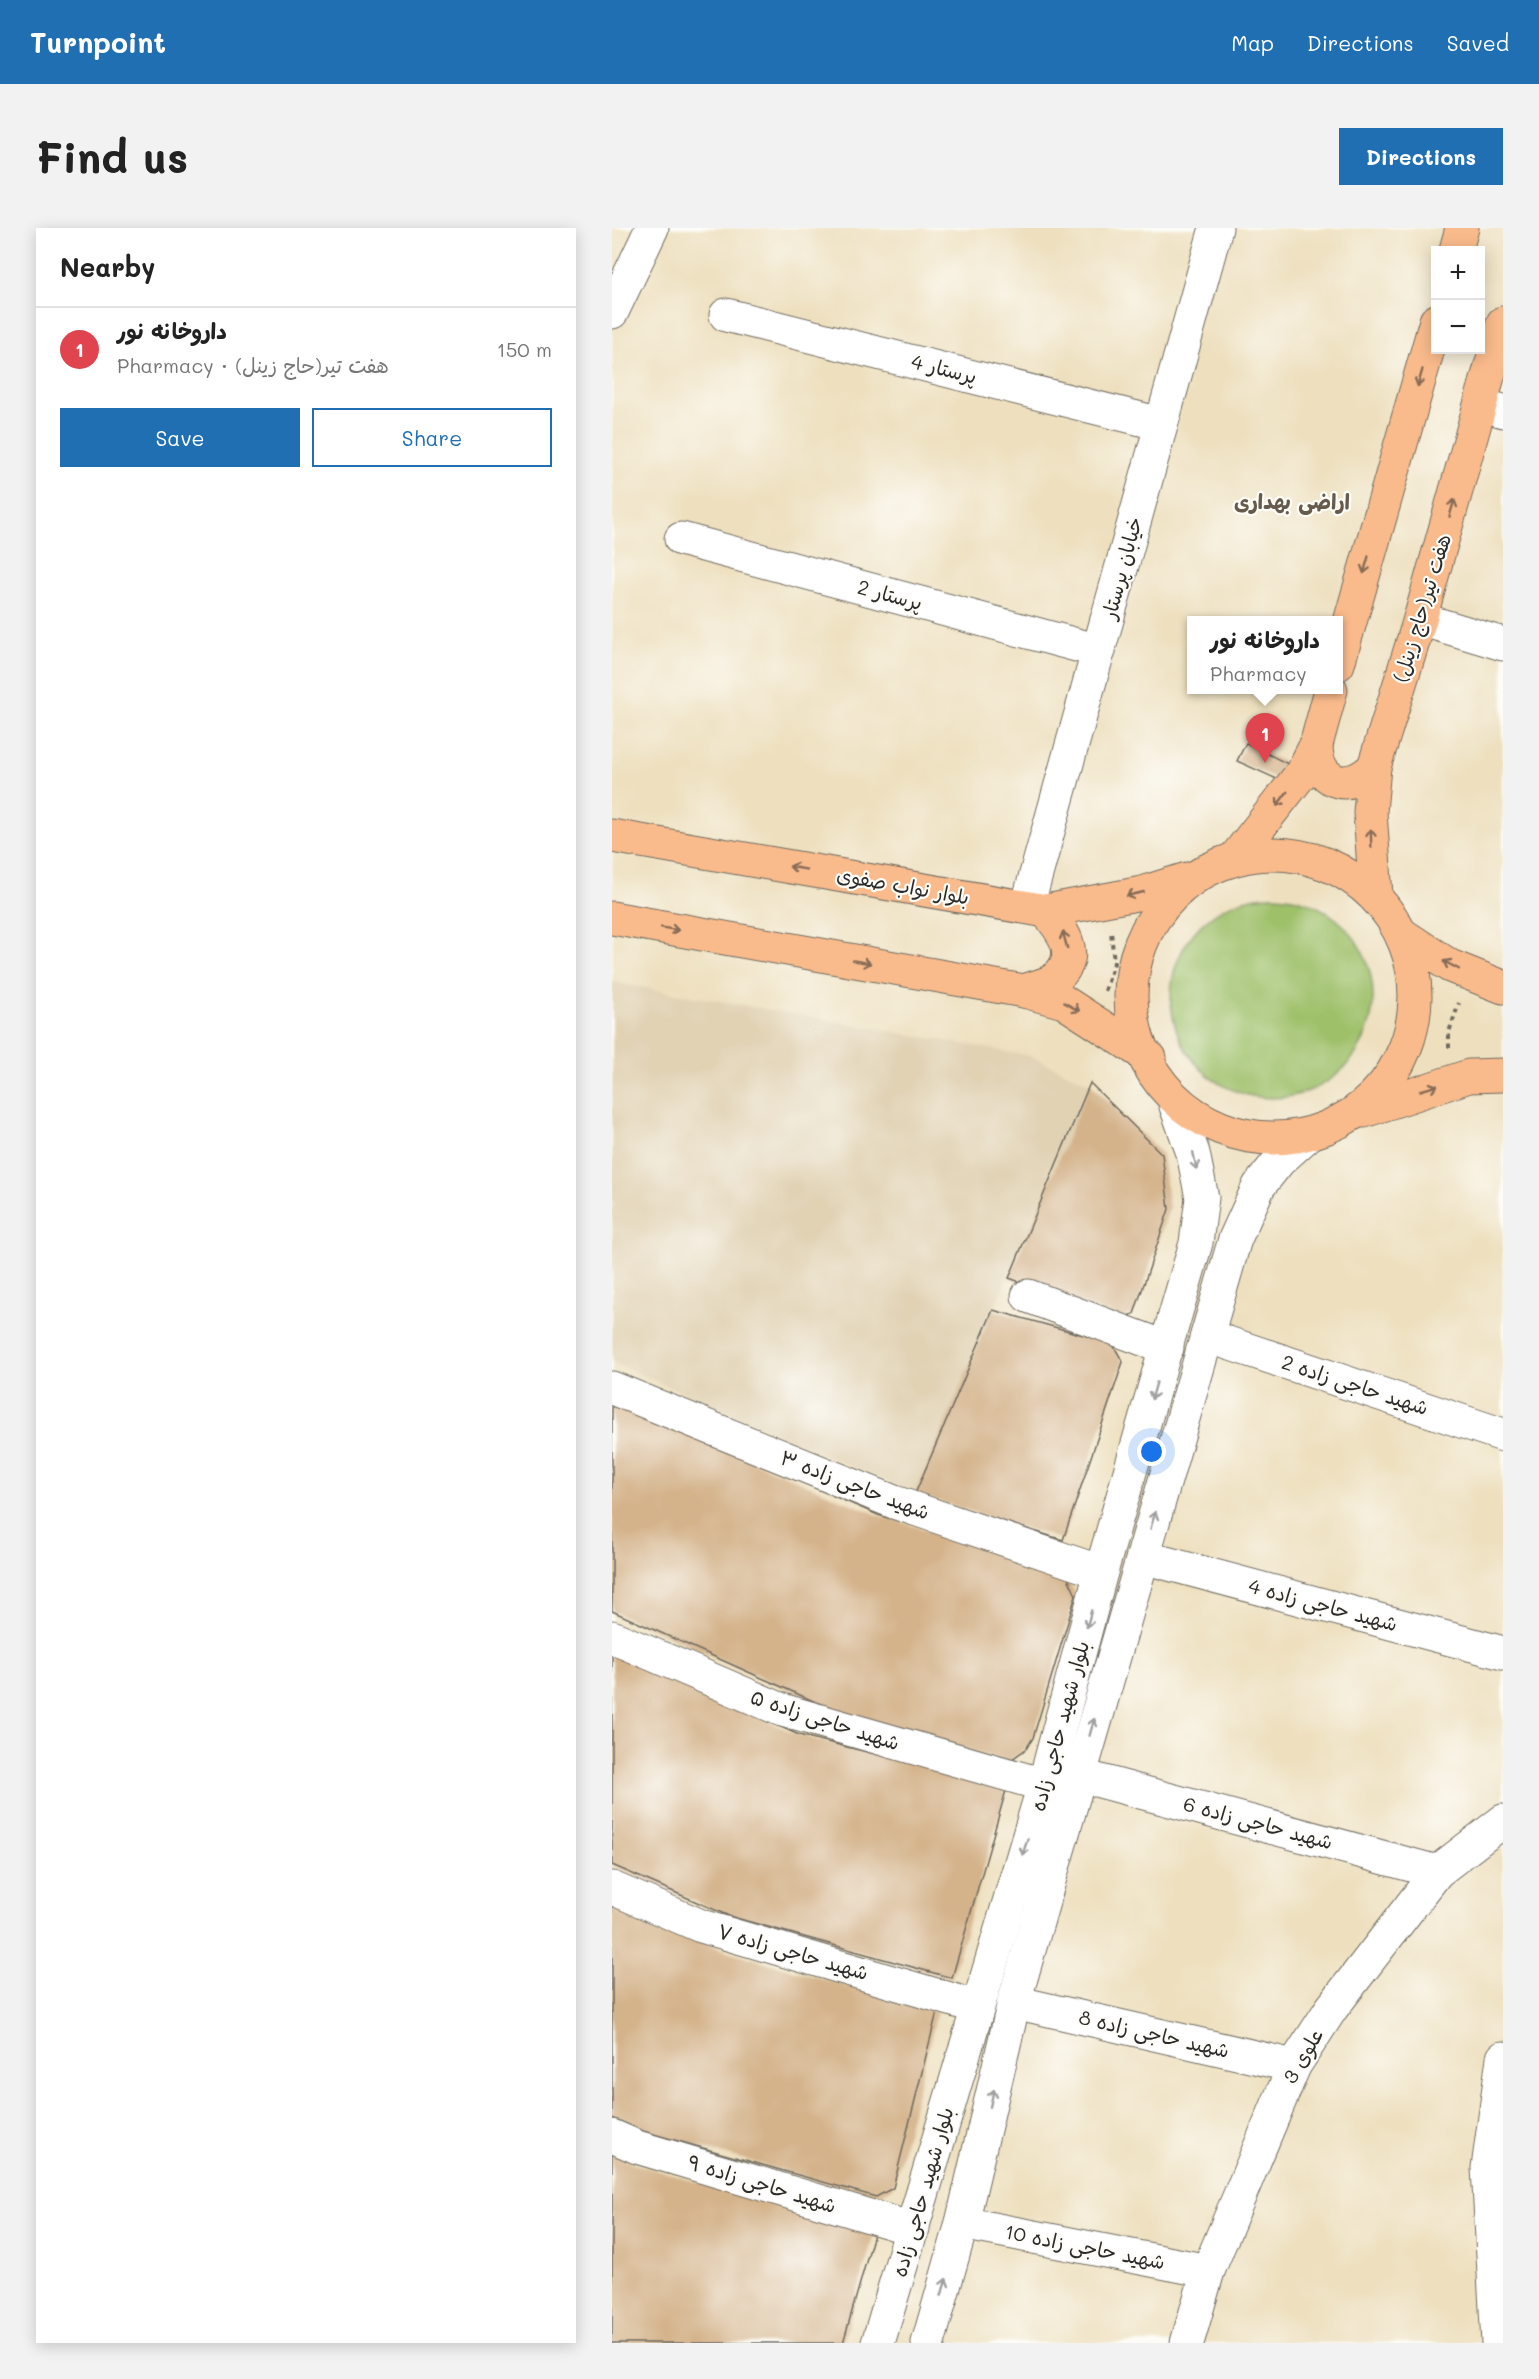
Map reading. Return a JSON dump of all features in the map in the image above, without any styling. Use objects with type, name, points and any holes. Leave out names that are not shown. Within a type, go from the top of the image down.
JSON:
[{"type":"main road","points":[[1457,246],[1462,228]]},
{"type":"main road","name":"هفت تیر(حاج زینل)","points":[[1376,896],[1370,812],[1374,767],[1420,619],[1493,408],[1503,323]]},
{"type":"main road","points":[[1343,646],[1431,338]]},
{"type":"main road","points":[[1235,858],[1301,774],[1316,745],[1330,694]]},
{"type":"main road","points":[[1316,745],[1316,760],[1323,773],[1336,781],[1350,783],[1364,778],[1374,767]]},
{"type":"main road","name":"بلوار نواب صفوی","points":[[612,836],[1036,909],[1109,900],[1191,878]]},
{"type":"main road","points":[[1354,1114],[1390,1079],[1412,1034],[1416,983],[1403,935],[1376,896],[1335,867],[1286,853],[1235,858],[1191,878],[1156,914],[1134,959],[1129,1009],[1150,1058],[1176,1106],[1219,1129],[1263,1139],[1310,1134],[1354,1114],[1469,1076],[1503,1075]]},
{"type":"main road","points":[[1024,991],[1058,978],[1068,959],[1066,934],[1036,909]]},
{"type":"main road","points":[[612,918],[1024,991],[1064,1002],[1095,1020],[1150,1058]]},
{"type":"main road","points":[[1403,935],[1450,966],[1503,987]]},
{"type":"street","points":[[612,312],[652,228]]},
{"type":"street","name":"خیابان پرستار","points":[[1036,909],[1099,651],[1216,228]]},
{"type":"street","name":"پرستار 4","points":[[726,315],[1161,424]]},
{"type":"street","name":"پرستار 2","points":[[681,539],[1099,651]]},
{"type":"street","points":[[1420,619],[1503,644]]},
{"type":"street","name":"بلوار شهید حاجی زاده","points":[[878,2343],[1044,1785],[1101,1572],[1196,1243],[1203,1198],[1193,1153],[1176,1106]]},
{"type":"street","name":"بلوار شهید حاجی زاده","points":[[928,2343],[962,2223],[1014,2002],[1078,1774],[1235,1239],[1259,1186],[1279,1161],[1310,1134]]},
{"type":"street","points":[[1028,1296],[1167,1348]]},
{"type":"street","name":"شهید حاجی زاده 2","points":[[1207,1336],[1503,1434]]},
{"type":"street","name":"شهید حاجی زاده ۳","points":[[612,1388],[894,1502],[1101,1572]]},
{"type":"street","name":"شهید حاجی زاده 4","points":[[1143,1557],[1503,1653]]},
{"type":"street","name":"شهید حاجی زاده ۵","points":[[612,1637],[782,1710],[1044,1785]]},
{"type":"street","name":"شهید حاجی زاده 6","points":[[1078,1774],[1437,1872]]},
{"type":"street","name":"علوی 3","points":[[1187,2343],[1208,2271],[1294,2066],[1331,2008],[1437,1872],[1503,1821]]},
{"type":"street","name":"شهید حاجی زاده ۷","points":[[612,1888],[701,1926],[977,2007]]},
{"type":"street","name":"شهید حاجی زاده 8","points":[[1014,2002],[1294,2066]]},
{"type":"street","points":[[1498,2343],[1496,2170],[1503,2058]]},
{"type":"street","name":"شهید حاجی زاده ۹","points":[[612,2136],[637,2147],[913,2229]]},
{"type":"street","name":"شهید حاجی زاده 10","points":[[962,2223],[1208,2271]]},
{"type":"path","points":[[1095,1020],[1114,963],[1109,900]]},
{"type":"path","points":[[1447,1083],[1449,1032],[1469,974]]},
{"type":"shaded area","points":[[612,982],[1031,1056],[1090,1083],[915,1494],[612,1362]]},
{"type":"green space","points":[[1262,896],[1282,896],[1311,903],[1344,925],[1366,958],[1373,997],[1366,1036],[1344,1069],[1311,1091],[1282,1098],[1262,1098],[1233,1091],[1200,1069],[1178,1036],[1171,1007],[1171,987],[1178,958],[1200,925],[1233,903]]},
{"type":"building","points":[[1246,743],[1292,766],[1279,780],[1237,761]]},
{"type":"building","points":[[1090,1083],[1162,1154],[1169,1209],[1134,1314],[1120,1318],[1009,1278]]},
{"type":"building","points":[[993,1310],[1112,1343],[1123,1362],[1063,1540],[915,1494]]},
{"type":"building","points":[[612,1401],[878,1515],[1065,1572],[1076,1595],[1033,1738],[1026,1749],[1008,1762],[829,1708],[612,1611]]},
{"type":"building","points":[[612,1653],[799,1735],[1007,1787],[952,1978],[729,1916],[612,1865]]},
{"type":"building","points":[[612,1903],[721,1949],[937,2012],[893,2188],[876,2197],[643,2131],[612,2118]]},
{"type":"building","points":[[612,2153],[636,2164],[874,2234],[843,2343],[612,2343]]},
{"type":"place","name":"داروخانه نور","points":[[1265,763]]},
{"type":"district","name":"اراضی بهداری","points":[[1292,502]]}]
